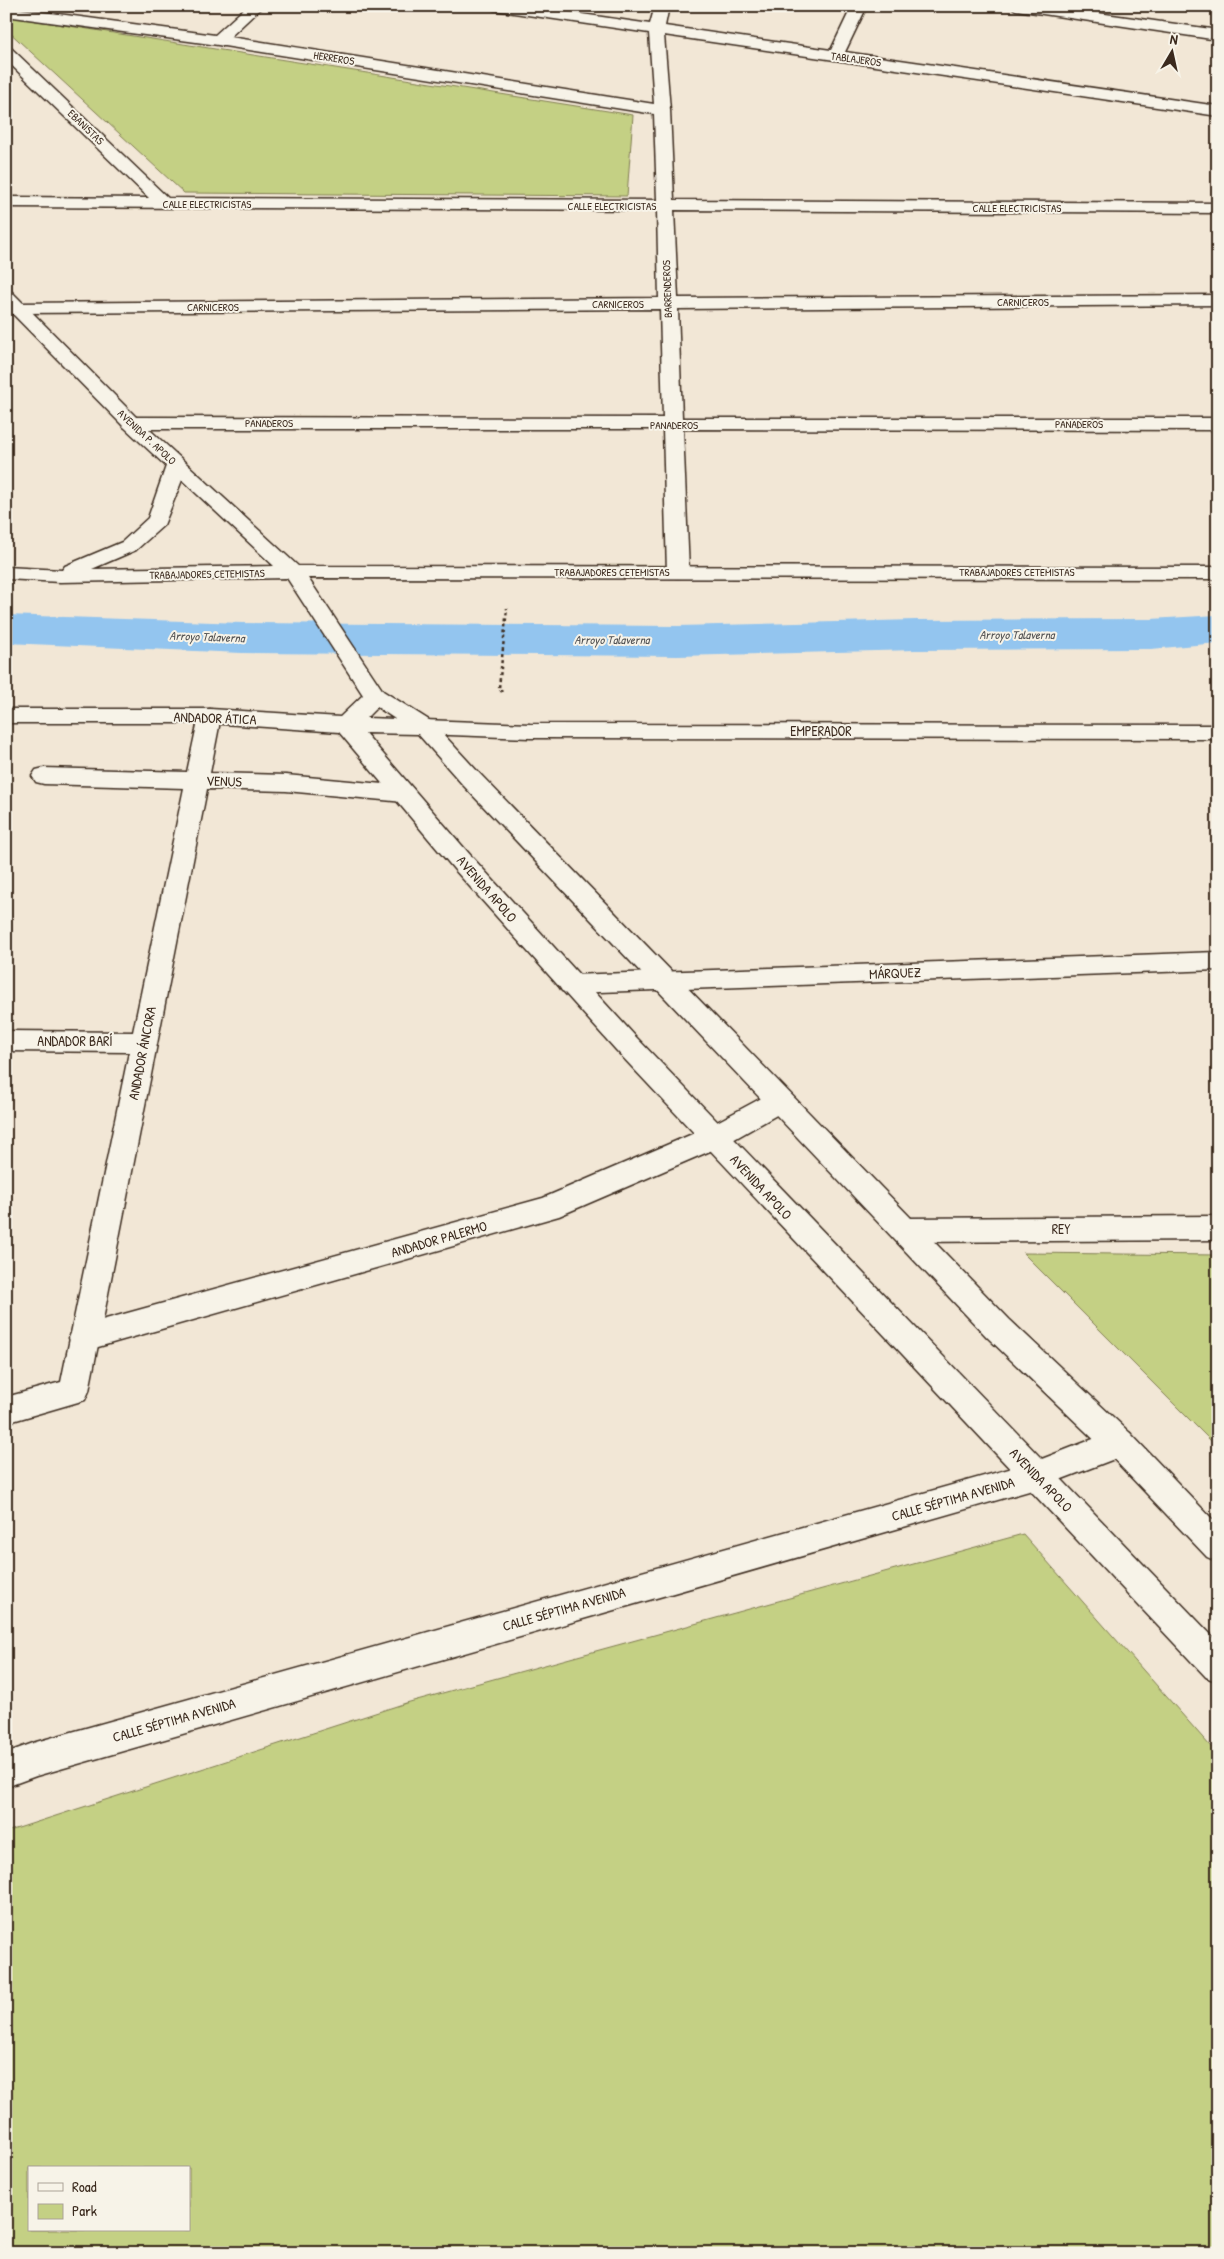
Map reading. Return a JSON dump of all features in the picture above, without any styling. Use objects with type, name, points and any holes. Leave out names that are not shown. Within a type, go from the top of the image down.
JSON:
[{"type":"street","points":[[218,40],[256,6]]},
{"type":"street","name":"TABLAJEROS","points":[[494,6],[1218,111]]},
{"type":"street","name":"BARRENDEROS","points":[[662,6],[656,31],[662,110],[667,304],[674,425],[678,572]]},
{"type":"street","points":[[836,56],[860,6]]},
{"type":"street","points":[[1016,6],[1218,35]]},
{"type":"street","name":"HERREROS","points":[[6,11],[218,40],[662,110]]},
{"type":"street","name":"EBANISTAS","points":[[6,51],[166,204]]},
{"type":"street","name":"CALLE ELECTRICISTAS","points":[[6,202],[665,207],[1218,208]]},
{"type":"street","name":"CARNICEROS","points":[[12,302],[667,304],[1218,300]]},
{"type":"street","name":"AVENIDA P. APOLO","points":[[12,302],[131,423],[293,572]]},
{"type":"street","name":"PANADEROS","points":[[131,423],[674,425],[1218,424]]},
{"type":"street","points":[[60,576],[129,546],[157,521],[177,465]]},
{"type":"street","points":[[293,572],[369,688],[424,727],[471,779],[998,1328],[1119,1443],[1218,1547]]},
{"type":"street","name":"TRABAJADORES CETEMISTAS","points":[[6,573],[60,576],[293,572],[1218,572]]},
{"type":"street","points":[[346,725],[369,688]]},
{"type":"street","name":"ANDADOR ÁTICA","points":[[6,716],[210,716],[346,725],[424,727]]},
{"type":"street","name":"ANDADOR ÁNCORA","points":[[6,1410],[74,1391],[210,716]]},
{"type":"street","name":"AVENIDA APOLO","points":[[346,725],[571,984],[714,1137],[1218,1666]]},
{"type":"street","name":"EMPERADOR","points":[[424,727],[540,731],[1218,732]]},
{"type":"street","name":"VENUS","points":[[44,776],[286,783],[404,794]]},
{"type":"street","name":"MÁRQUEZ","points":[[571,984],[1218,961]]},
{"type":"street","name":"ANDADOR BARÍ","points":[[6,1041],[144,1042]]},
{"type":"street","name":"ANDADOR PALERMO","points":[[84,1338],[548,1208],[714,1137],[779,1101]]},
{"type":"street","name":"REY","points":[[905,1230],[1218,1228]]},
{"type":"street","name":"CALLE SÉPTIMA AVENIDA","points":[[6,1770],[36,1759],[1036,1475],[1119,1443]]},
{"type":"path","points":[[498,688],[508,600]]},
{"type":"green space","points":[[6,16],[633,115],[627,196],[184,193],[6,29]]},
{"type":"green space","points":[[1023,1253],[1218,1255],[1218,1448]]},
{"type":"green space","points":[[1023,1534],[1218,1755],[1218,2253],[6,2253],[6,1832],[406,1703]]},
{"type":"waterway","name":"Arroyo Talaverna","points":[[6,629],[242,638],[678,641],[916,635],[1151,634],[1218,629]]}]
